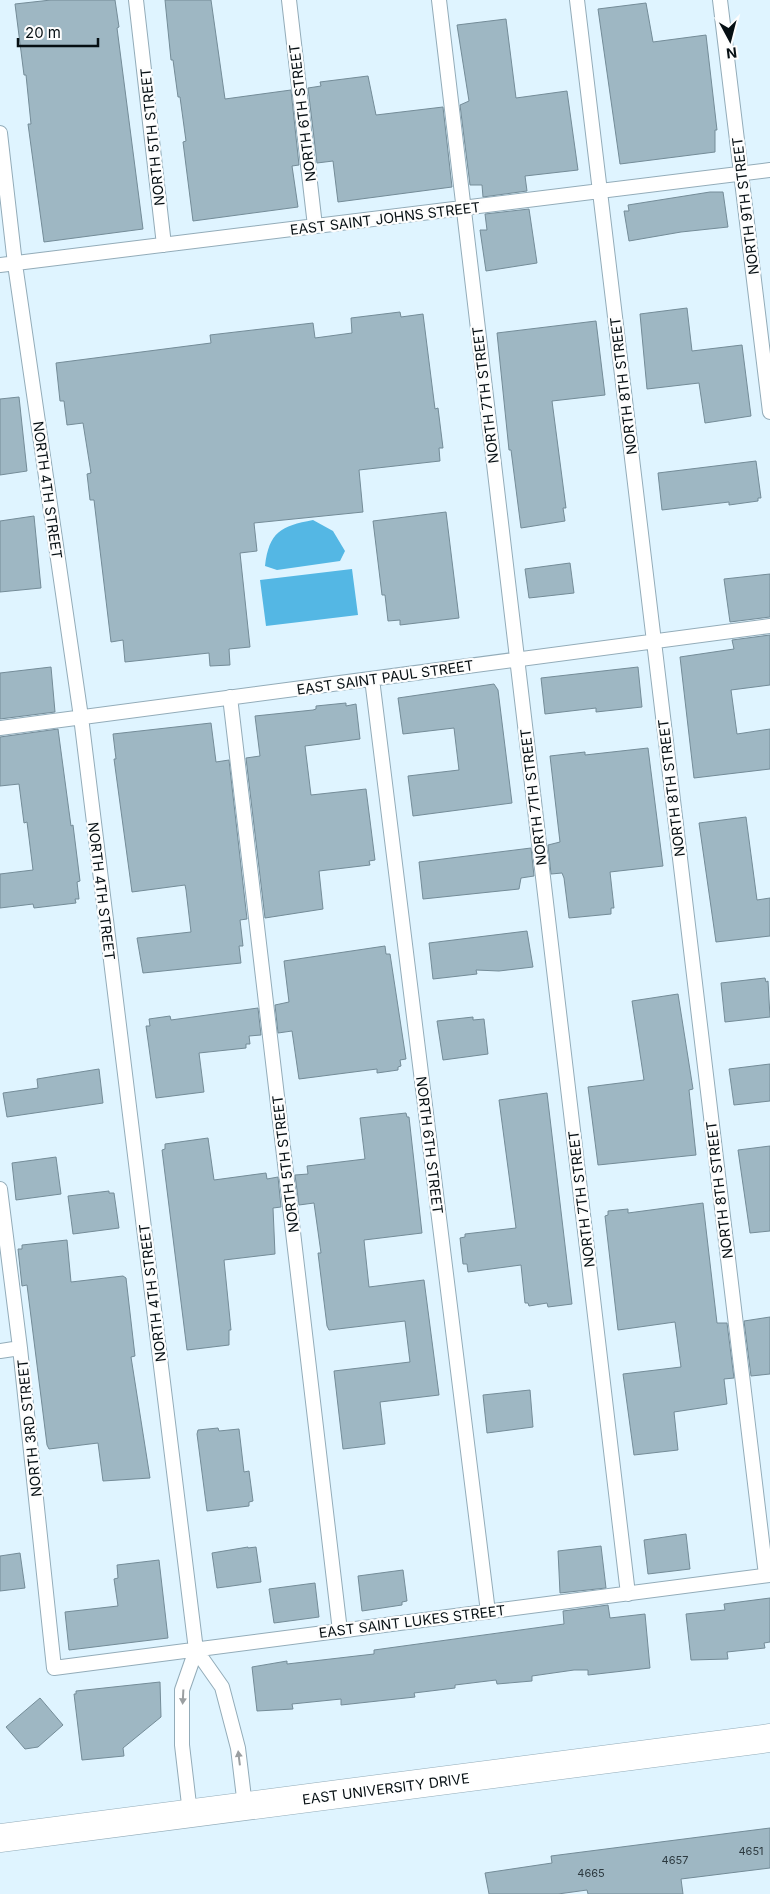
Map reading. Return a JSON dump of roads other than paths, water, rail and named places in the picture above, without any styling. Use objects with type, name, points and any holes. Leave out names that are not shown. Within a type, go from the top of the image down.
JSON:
[{"type":"main road","name":"EAST UNIVERSITY DRIVE","points":[[0,1838],[770,1738]]},
{"type":"lane","name":"NORTH 5TH STREET","points":[[136,0],[164,245]]},
{"type":"lane","name":"NORTH 6TH STREET","points":[[289,0],[315,226]]},
{"type":"lane","name":"NORTH 7TH STREET","points":[[438,0],[628,1594]]},
{"type":"lane","name":"NORTH 8TH STREET","points":[[576,0],[768,1575]]},
{"type":"lane","name":"NORTH 9TH STREET","points":[[720,0],[770,412]]},
{"type":"lane","name":"NORTH 4TH STREET","points":[[0,133],[15,264],[81,717],[196,1650],[182,1690],[182,1745],[190,1813]]},
{"type":"lane","name":"EAST SAINT JOHNS STREET","points":[[0,266],[770,170]]},
{"type":"lane","name":"EAST SAINT PAUL STREET","points":[[0,728],[770,626]]},
{"type":"lane","name":"NORTH 6TH STREET","points":[[372,679],[488,1612]]},
{"type":"lane","name":"NORTH 5TH STREET","points":[[230,697],[340,1631]]},
{"type":"lane","name":"NORTH 3RD STREET","points":[[0,1189],[20,1348],[54,1668]]},
{"type":"lane","points":[[0,1351],[20,1348]]},
{"type":"lane","name":"EAST SAINT LUKES STREET","points":[[54,1668],[768,1575]]},
{"type":"lane","name":"NORTH 4TH STREET","points":[[196,1650],[222,1687],[238,1748],[245,1806]]},
{"type":"water","points":[[313,520],[333,531],[345,551],[340,561],[277,570],[265,566],[270,545],[278,532],[293,525]]},
{"type":"water","points":[[352,569],[358,615],[266,626],[260,580]]}]
